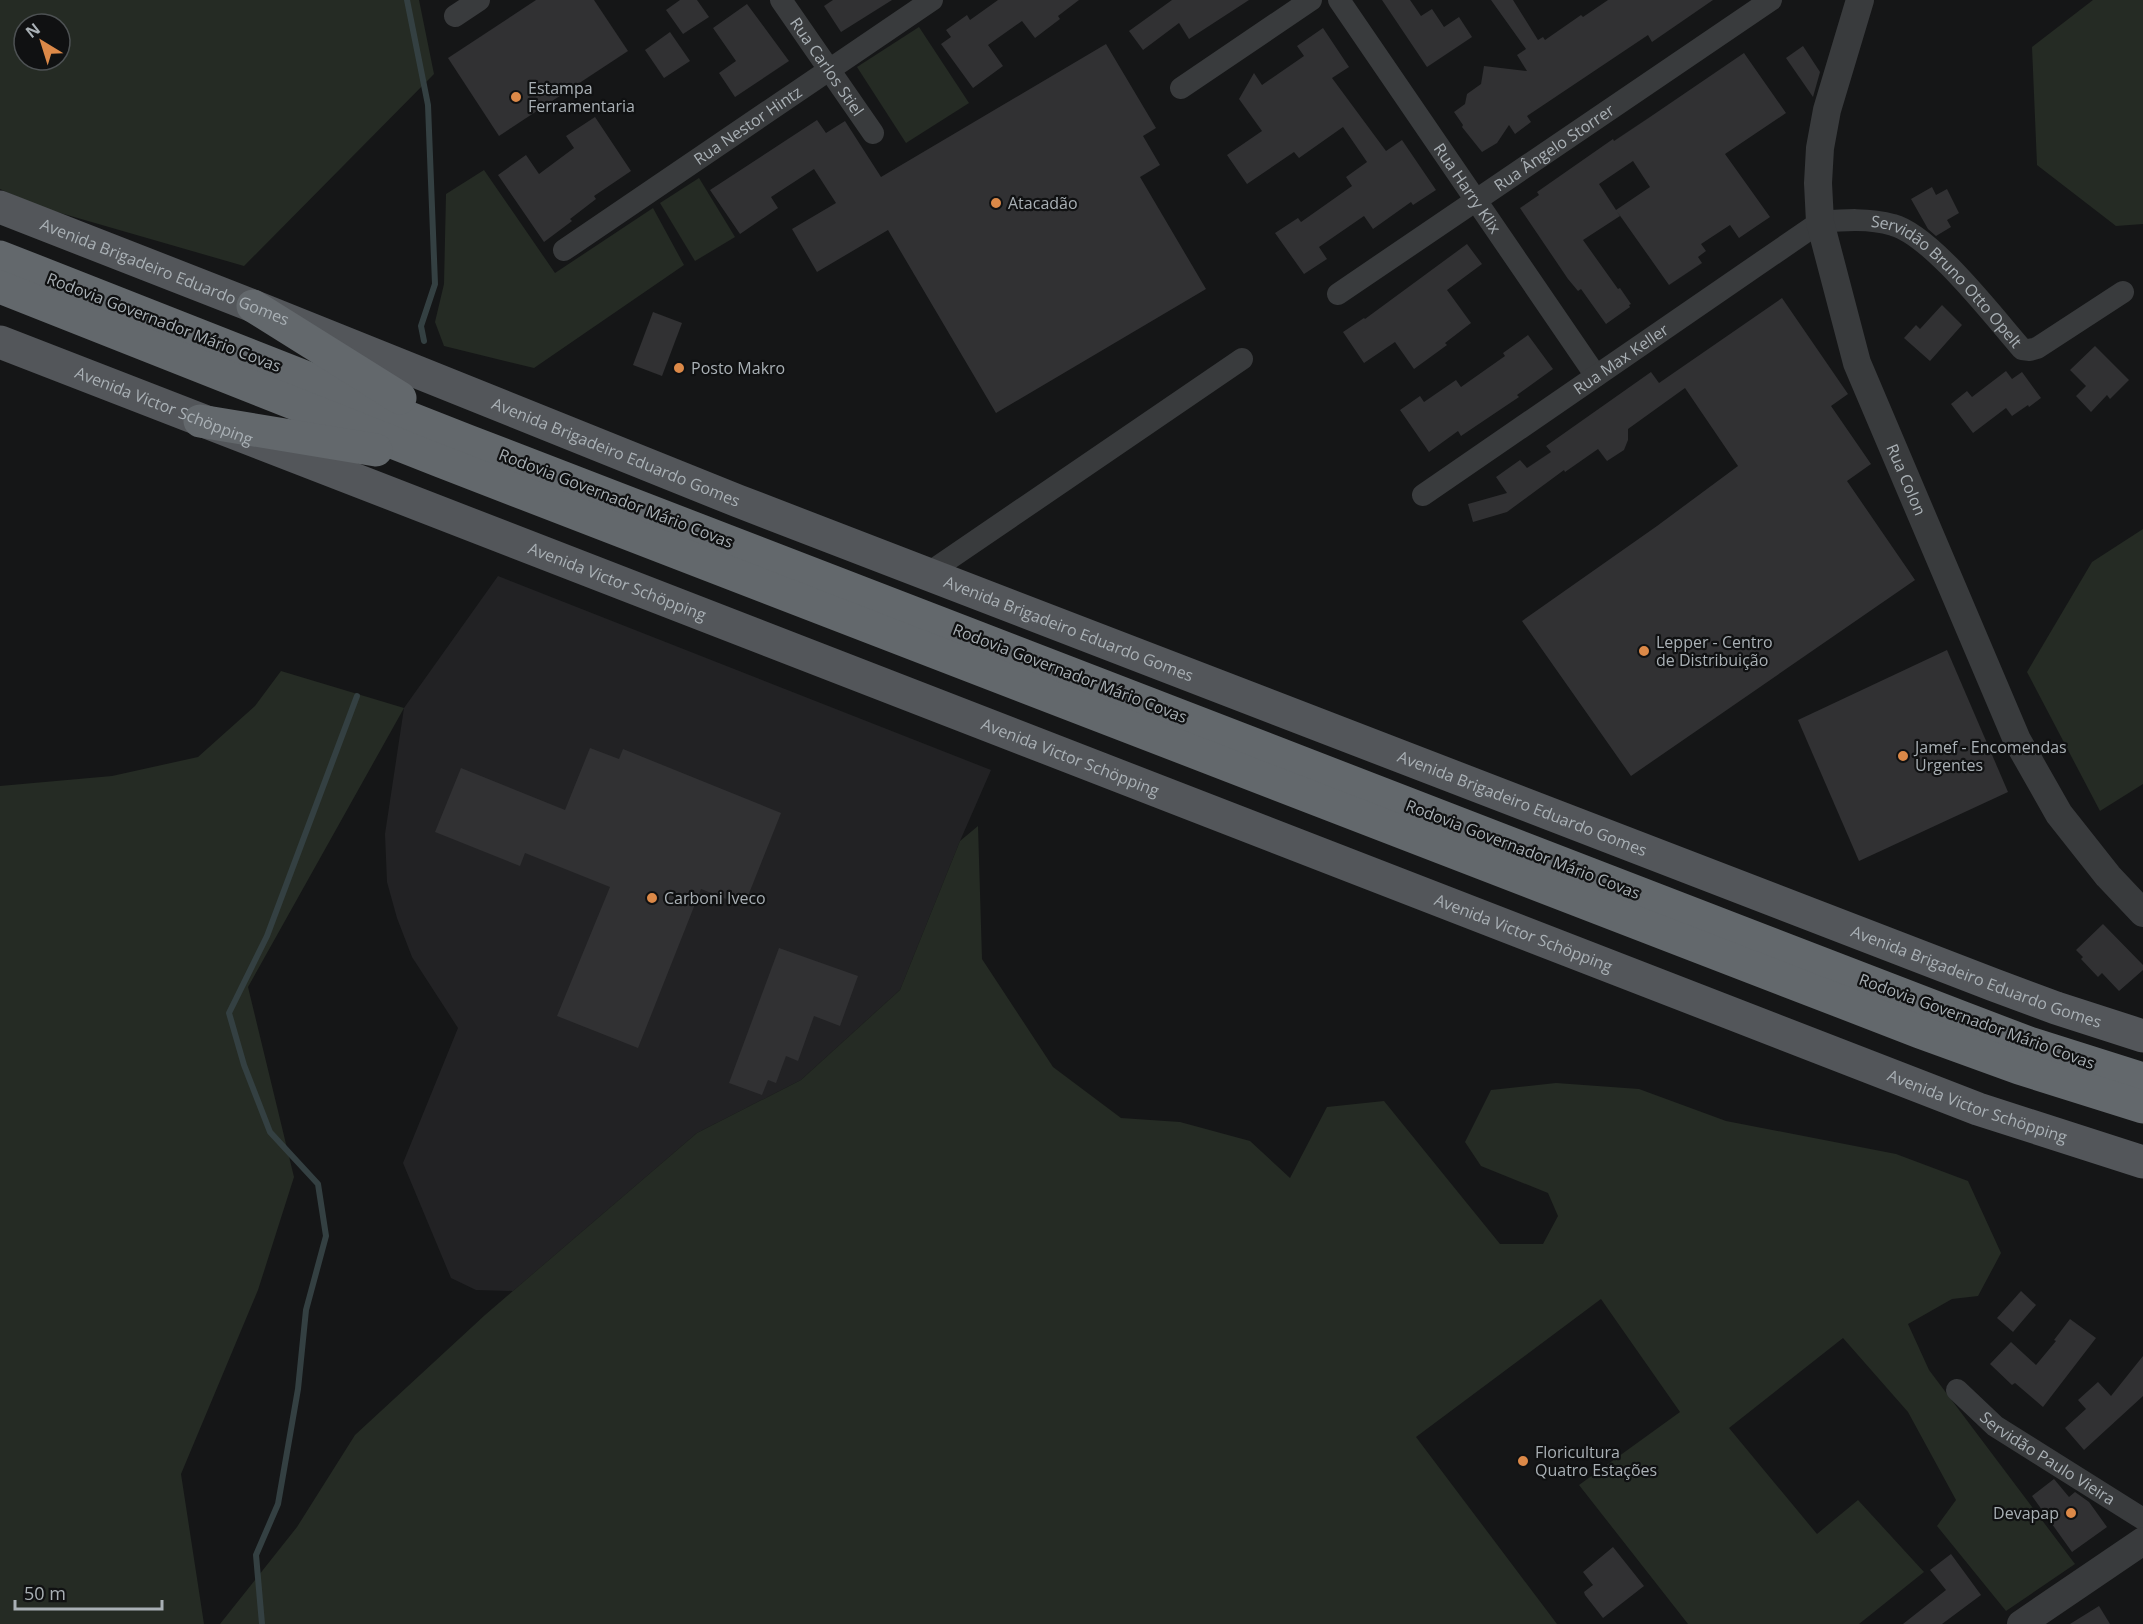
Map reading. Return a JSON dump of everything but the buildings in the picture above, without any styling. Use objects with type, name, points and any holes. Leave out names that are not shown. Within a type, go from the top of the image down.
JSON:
[{"type":"highway","name":"Rodovia Governador Mário Covas","points":[[0,257],[468,441],[1963,1018],[2048,1049],[2143,1079]]},
{"type":"highway","name":"Rodovia Governador Mário Covas","points":[[0,287],[440,461],[1920,1032],[2019,1068],[2143,1107]]},
{"type":"highway","points":[[254,306],[468,441]]},
{"type":"highway","points":[[200,421],[440,461]]},
{"type":"main road","name":"Avenida Brigadeiro Eduardo Gomes","points":[[0,207],[254,306],[738,501],[1983,981],[2143,1036]]},
{"type":"main road","name":"Avenida Victor Schöpping","points":[[0,342],[1978,1109],[2143,1162]]},
{"type":"street","points":[[455,16],[479,0]]},
{"type":"street","name":"Rua Carlos Stiel","points":[[781,0],[873,133]]},
{"type":"street","name":"Rua Nestor Hintz","points":[[564,250],[932,0]]},
{"type":"street","points":[[1181,88],[1311,0]]},
{"type":"street","name":"Rua Harry Klix","points":[[1339,0],[1596,376]]},
{"type":"street","name":"Rua Ângelo Storrer","points":[[1338,294],[1771,0]]},
{"type":"street","name":"Rua Colon","points":[[1860,0],[1825,119],[1820,148],[1818,183],[1820,222],[1857,363],[2017,740],[2059,814],[2108,876],[2143,913]]},
{"type":"street","name":"Servidão Bruno Otto Opelt","points":[[1820,222],[1855,219],[1894,225],[1913,235],[1936,253],[2022,349],[2037,348],[2123,292]]},
{"type":"street","name":"Rua Max Keller","points":[[1423,495],[1820,222]]},
{"type":"street","points":[[927,574],[1242,359]]},
{"type":"street","name":"Servidão Paulo Vieira","points":[[1957,1390],[1995,1426],[2143,1519]]},
{"type":"street","points":[[2021,1624],[2143,1541]]},
{"type":"shaded area","points":[[0,0],[419,0],[434,74],[244,266],[43,208],[0,189]]},
{"type":"shaded area","points":[[2093,0],[2143,0],[2143,224],[2116,226],[2037,165],[2032,47]]},
{"type":"shaded area","points":[[919,27],[969,103],[906,143],[857,67]]},
{"type":"shaded area","points":[[484,170],[555,273],[653,208],[684,265],[534,368],[444,346],[435,322],[444,284],[446,194]]},
{"type":"shaded area","points":[[699,178],[735,237],[695,261],[660,203]]},
{"type":"shaded area","points":[[2143,529],[2143,784],[2100,811],[2027,672],[2092,562]]},
{"type":"shaded area","points":[[498,576],[991,770],[900,990],[801,1080],[697,1133],[513,1291],[476,1290],[451,1278],[403,1163],[458,1028],[412,957],[397,918],[387,882],[385,834],[404,708]]},
{"type":"shaded area","points":[[281,671],[404,708],[248,987],[294,1177],[258,1290],[181,1474],[204,1624],[0,1624],[0,786],[112,776],[198,757],[255,706]]},
{"type":"shaded area","points":[[978,826],[982,959],[1053,1067],[1121,1118],[1180,1122],[1250,1141],[1290,1178],[1327,1107],[1384,1101],[1500,1244],[1543,1244],[1558,1216],[1548,1193],[1481,1166],[1465,1142],[1491,1090],[1556,1083],[1639,1089],[1726,1121],[1896,1154],[1968,1181],[2001,1253],[1978,1296],[1952,1299],[1908,1324],[1929,1370],[2075,1564],[2006,1611],[1937,1526],[1956,1500],[1908,1412],[1843,1338],[1729,1428],[1817,1534],[1858,1500],[1924,1572],[1859,1624],[1688,1624],[1579,1485],[1680,1412],[1601,1299],[1416,1437],[1557,1624],[220,1624],[297,1527],[355,1435],[485,1315],[697,1133],[801,1080],[900,990],[960,841]]},
{"type":"waterway","points":[[407,0],[428,105],[435,284],[421,326],[424,341]]},
{"type":"waterway","points":[[262,1624],[256,1555],[278,1504],[298,1389],[306,1310],[326,1236],[318,1184],[270,1132],[244,1065],[229,1013],[267,936],[357,696]]},
{"type":"place","name":"Estampa Ferramentaria","points":[[516,97]]},
{"type":"place","name":"Atacadão","points":[[996,203]]},
{"type":"place","name":"Posto Makro","points":[[679,368]]},
{"type":"place","name":"Lepper - Centro de Distribuição","points":[[1644,651]]},
{"type":"place","name":"Jamef - Encomendas Urgentes","points":[[1903,756]]},
{"type":"place","name":"Carboni Iveco","points":[[652,898]]},
{"type":"place","name":"Floricultura Quatro Estações","points":[[1523,1461]]},
{"type":"place","name":"Devapap","points":[[2071,1513]]}]
